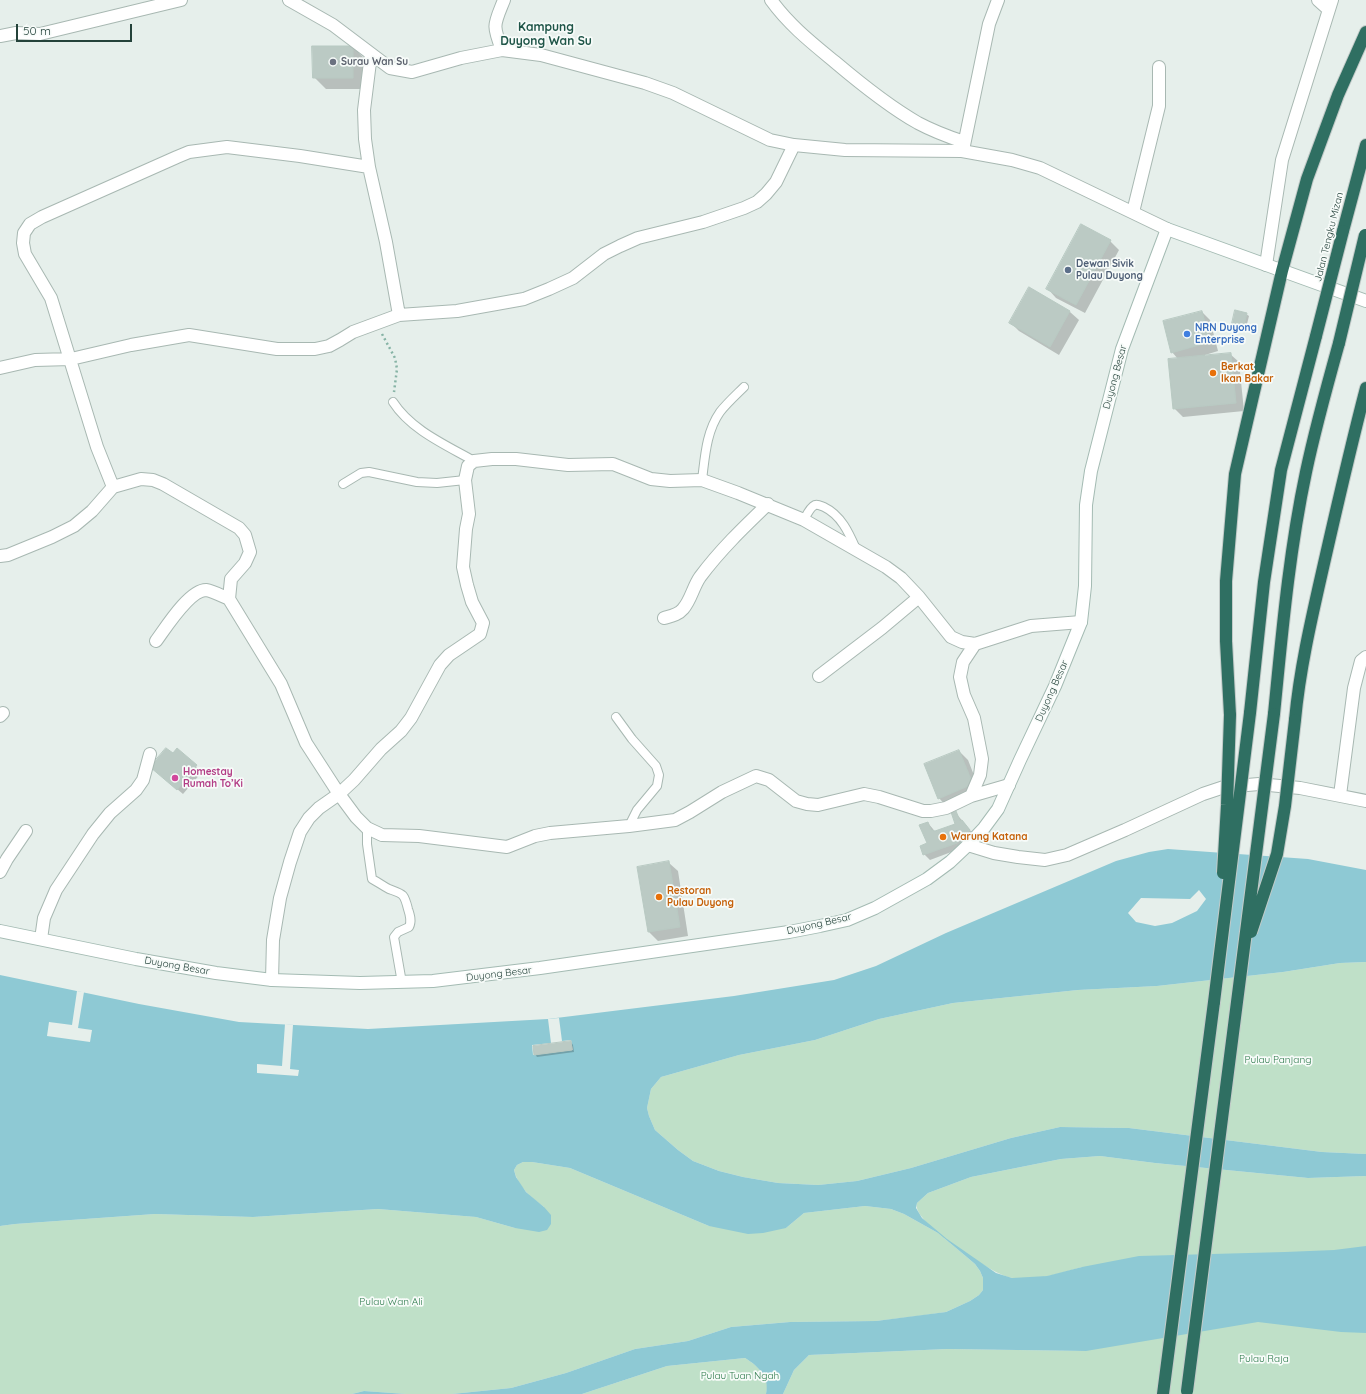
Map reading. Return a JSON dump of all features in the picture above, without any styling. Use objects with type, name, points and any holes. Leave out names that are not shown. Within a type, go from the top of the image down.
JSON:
[{"type":"highway","points":[[1163,1391],[1214,1002],[1227,805],[1230,715],[1226,641],[1226,581],[1235,474],[1282,270],[1307,179],[1338,95],[1366,32]]},
{"type":"highway","name":"Jalan Tengku Mizan","points":[[1214,1002],[1250,713],[1264,582],[1281,470],[1366,145]]},
{"type":"highway","points":[[1186,1392],[1274,714],[1288,586],[1297,522],[1318,420],[1366,234]]},
{"type":"highway","points":[[1242,958],[1277,854],[1285,806],[1298,683],[1318,589],[1366,388]]},
{"type":"street","points":[[0,36],[16,33],[40,34],[181,0]]},
{"type":"street","points":[[290,0],[334,25],[390,68],[412,72],[461,58],[502,50],[530,53],[645,83],[673,93],[770,140],[794,146],[845,150],[963,147]]},
{"type":"street","points":[[502,50],[494,22],[504,0]]},
{"type":"street","points":[[771,0],[799,33],[890,106],[919,124],[941,134],[963,147],[1040,168],[1167,229],[1366,301]]},
{"type":"street","points":[[988,0],[989,24]]},
{"type":"street","points":[[963,147],[989,24],[998,0]]},
{"type":"street","points":[[1266,265],[1282,160],[1330,4],[1318,0]]},
{"type":"street","points":[[371,54],[364,110],[365,139],[369,167],[386,242],[400,316]]},
{"type":"street","points":[[1133,212],[1158,106],[1159,67]]},
{"type":"street","points":[[0,368],[35,360],[71,358],[131,345],[189,335],[277,349],[315,349],[329,346],[354,332],[400,316],[457,311],[524,299],[572,278],[604,254],[638,238],[703,222],[757,202],[776,182],[794,146]]},
{"type":"street","points":[[113,487],[97,447],[71,358],[51,298],[25,254],[23,243],[24,233],[30,224],[42,217],[177,157],[189,152],[206,149],[227,147],[369,167]]},
{"type":"street","name":"Duyong Besar","points":[[0,931],[136,959],[216,973],[272,980],[360,984],[402,983],[467,978],[789,932],[847,920],[880,905],[927,879],[950,862],[968,845],[984,828],[998,809],[1056,686],[1081,622],[1085,586],[1086,505],[1091,471],[1122,349],[1167,229]]},
{"type":"street","points":[[272,980],[273,940],[280,898],[292,854],[300,832],[309,818],[354,780],[411,718],[440,665],[449,655],[480,634],[482,629],[483,623],[472,602],[463,567],[466,529],[469,514],[465,480],[468,466],[474,461],[492,458],[516,459],[568,465],[613,464],[651,479],[670,481],[702,480],[768,504],[804,520],[856,549],[902,578],[951,637],[962,642],[975,644],[1031,626],[1081,622]]},
{"type":"street","points":[[0,556],[8,556],[74,526],[92,511],[113,487],[141,479],[153,480],[163,484],[238,528],[245,535],[250,552],[245,563],[231,579],[229,599]]},
{"type":"street","points":[[664,618],[675,616],[682,611],[688,603],[699,579],[711,562],[768,504]]},
{"type":"street","points":[[156,641],[185,604],[199,592],[205,590],[229,599],[281,684],[306,743],[339,794],[356,817],[367,828],[382,835],[419,836],[507,847],[535,836],[550,833],[629,826],[675,820],[722,792],[756,776],[769,780],[796,800],[807,804],[818,804],[864,794],[879,797],[922,811],[931,812],[946,808],[972,796],[1009,785]]},
{"type":"street","points":[[819,676],[882,628],[919,597]]},
{"type":"street","points":[[972,796],[980,775],[982,759],[974,718],[964,695],[960,677],[963,662],[975,644]]},
{"type":"street","points":[[1340,795],[1354,688],[1361,661],[1366,656]]},
{"type":"street","points":[[41,939],[44,918],[56,890],[93,834],[110,813],[136,790],[143,780],[150,754]]},
{"type":"street","points":[[968,845],[994,853],[1045,860],[1067,855],[1125,830],[1197,796],[1224,787],[1259,784],[1300,788],[1366,801]]},
{"type":"street","points":[[0,872],[7,858],[26,831]]},
{"type":"lane","points":[[702,480],[707,444],[711,428],[721,411],[744,387]]},
{"type":"lane","points":[[393,402],[398,410],[413,424],[474,461]]},
{"type":"lane","points":[[343,484],[361,473],[368,472],[416,482],[438,483],[465,480]]},
{"type":"lane","points":[[804,520],[811,507],[815,505],[819,505],[827,509],[837,517],[848,531],[856,549]]},
{"type":"lane","points":[[616,717],[632,739],[656,766],[659,776],[657,786],[637,810],[629,826]]},
{"type":"lane","points":[[367,828],[367,844],[372,879],[387,888],[399,891],[405,897],[410,916],[411,922],[409,927],[398,932],[394,938],[402,983]]},
{"type":"path","points":[[376,324],[394,358],[397,369],[393,402]]},
{"type":"green space","name":"Pulau Panjang","points":[[1366,962],[1366,1154],[1322,1152],[1129,1128],[1060,1127],[1011,1138],[911,1168],[857,1181],[818,1185],[778,1183],[719,1171],[693,1161],[655,1130],[647,1108],[651,1089],[661,1077],[739,1055],[815,1040],[879,1019],[953,1003],[1078,990],[1157,986],[1283,972],[1340,963]]},
{"type":"green space","name":"Pulau Raja","points":[[1100,1156],[1308,1178],[1366,1176],[1366,1394],[783,1394],[794,1370],[809,1355],[947,1349],[1086,1351],[1082,1267],[1030,1279],[1013,1278],[1004,1275],[978,1262],[938,1233],[921,1215],[918,1210],[917,1203],[928,1193],[971,1177],[1061,1159]]},
{"type":"green space","name":"Pulau Wan Ali","points":[[523,1162],[570,1168],[709,1226],[786,1228],[804,1213],[865,1206],[891,1209],[904,1214],[938,1233],[975,1264],[983,1278],[983,1290],[979,1295],[970,1301],[946,1312],[876,1321],[790,1322],[731,1327],[688,1341],[635,1349],[566,1373],[511,1388],[452,1394],[406,1394],[364,1391],[352,1394],[0,1394],[0,1226],[155,1214],[253,1217],[378,1209],[476,1217],[515,1228],[544,1207],[522,1187],[516,1176],[514,1170],[517,1165]]},
{"type":"green space","name":"Pulau Tuan Ngah","points":[[745,1358],[759,1368],[765,1377],[767,1382],[766,1394],[582,1394],[667,1366]]},
{"type":"water","points":[[1168,849],[1308,859],[1366,870],[1366,962],[1340,963],[1283,972],[1157,986],[1078,990],[953,1003],[879,1019],[815,1040],[739,1055],[661,1077],[651,1089],[647,1108],[655,1130],[693,1161],[719,1171],[778,1183],[818,1185],[857,1181],[911,1168],[1011,1138],[1060,1127],[1129,1128],[1322,1152],[1366,1154],[1366,1176],[1308,1178],[1100,1156],[1061,1159],[971,1177],[928,1193],[917,1203],[916,1208],[922,1218],[947,1239],[996,1273],[1012,1278],[1047,1276],[1082,1267],[1139,1256],[1334,1250],[1366,1246],[1366,1333],[1341,1332],[1258,1322],[1086,1351],[947,1349],[809,1355],[794,1370],[783,1394],[766,1394],[767,1388],[765,1377],[758,1368],[745,1358],[667,1366],[582,1394],[452,1394],[511,1388],[566,1373],[635,1349],[688,1341],[731,1327],[790,1322],[876,1321],[946,1312],[970,1301],[979,1295],[983,1290],[983,1278],[975,1264],[938,1233],[904,1214],[891,1209],[865,1206],[804,1213],[786,1228],[763,1233],[748,1234],[709,1226],[570,1168],[532,1162],[523,1162],[517,1165],[514,1170],[516,1177],[526,1192],[551,1215],[551,1224],[547,1230],[539,1232],[515,1228],[476,1217],[378,1209],[253,1217],[155,1214],[0,1226],[0,975],[139,1004],[239,1022],[368,1029],[548,1019],[734,996],[834,980],[876,966],[946,933],[1116,861],[1149,852]],"holes":[[[1199,890],[1206,899],[1197,911],[1172,923],[1155,926],[1136,922],[1128,913],[1141,898],[1190,899]]]},
{"type":"water","points":[[364,1391],[406,1394],[352,1394]]},
{"type":"pier","points":[[77,991],[84,992],[78,1028],[92,1030],[90,1042],[47,1036],[49,1022],[72,1025]]},
{"type":"pier","points":[[559,1018],[562,1041],[571,1040],[573,1050],[533,1055],[532,1045],[551,1043],[548,1019]]},
{"type":"pier","points":[[285,1024],[293,1025],[290,1069],[299,1070],[298,1076],[257,1073],[257,1064],[282,1066]]},
{"type":"building","name":"Surau Wan Su","points":[[312,46],[353,46],[353,78],[313,78]]},
{"type":"building","points":[[1081,224],[1111,240],[1076,305],[1046,289]]},
{"type":"building","points":[[1029,287],[1070,311],[1050,347],[1009,323]]},
{"type":"building","points":[[1235,310],[1247,313],[1243,330],[1231,328]]},
{"type":"building","points":[[1202,311],[1210,342],[1171,353],[1163,321]]},
{"type":"building","points":[[1231,353],[1236,403],[1173,409],[1168,359]]},
{"type":"building","name":"Homestay Rumah To’Ki","points":[[166,748],[173,753],[177,748],[197,765],[177,790],[150,767]]},
{"type":"building","points":[[959,750],[973,784],[938,799],[924,764]]},
{"type":"building","name":"Warung Katana","points":[[956,811],[960,821],[962,820],[970,830],[957,843],[923,855],[920,846],[927,843],[919,825],[928,822],[931,830],[935,831],[955,824],[951,812]]},
{"type":"building","name":"Restoran Pulau Duyong","points":[[669,861],[680,927],[648,932],[637,867]]},
{"type":"building","points":[[571,1041],[572,1050],[534,1055],[533,1046]]},
{"type":"place","name":"Surau Wan Su","points":[[333,62]]},
{"type":"place","name":"Dewan Sivik Pulau Duyong","points":[[1068,270]]},
{"type":"place","name":"NRN Duyong Enterprise","points":[[1187,334]]},
{"type":"place","name":"Berkat Ikan Bakar","points":[[1213,373]]},
{"type":"place","name":"Homestay Rumah To’Ki","points":[[175,778]]},
{"type":"place","name":"Warung Katana","points":[[943,837]]},
{"type":"place","name":"Restoran Pulau Duyong","points":[[659,897]]},
{"type":"district","name":"Kampung Duyong Wan Su","points":[[546,34]]}]
